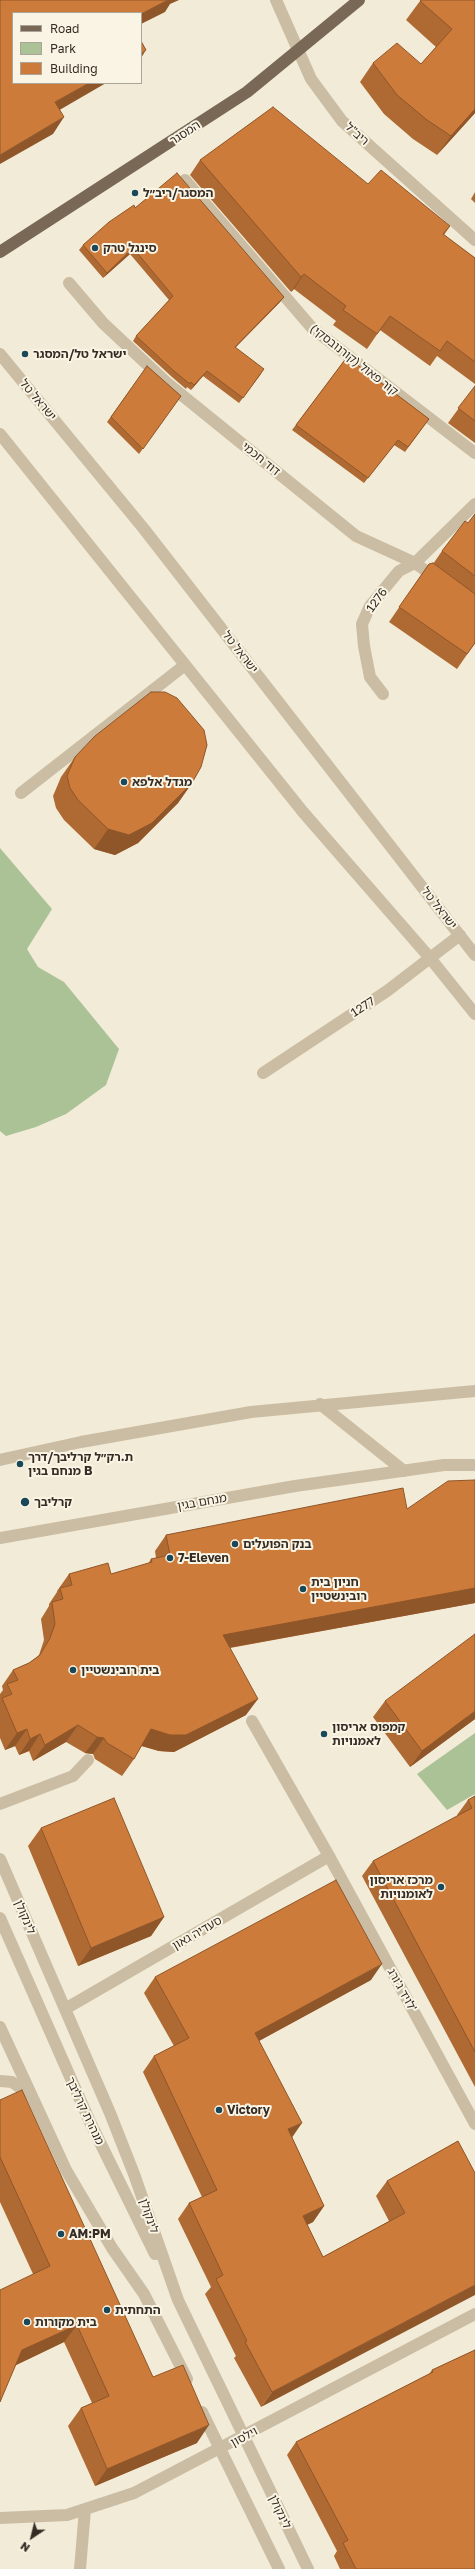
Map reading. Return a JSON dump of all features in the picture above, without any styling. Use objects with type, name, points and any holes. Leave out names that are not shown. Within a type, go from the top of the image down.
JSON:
[{"type":"main road","name":"המסגר","points":[[0,252],[247,92],[298,52],[359,0]]},
{"type":"street","name":"ריב\"ל","points":[[276,0],[310,79],[342,121],[475,240]]},
{"type":"street","name":"קור פאול (קורנובסקי)","points":[[185,180],[312,328],[475,453]]},
{"type":"street","name":"דוד חכמי","points":[[69,283],[103,323],[167,384],[356,536],[415,563],[445,585]]},
{"type":"street","name":"ישראל טל","points":[[0,354],[144,529],[475,955]]},
{"type":"street","points":[[0,434],[303,812],[430,958],[475,1014]]},
{"type":"street","name":"1276","points":[[383,694],[370,678],[364,646],[362,624],[370,606],[399,572],[415,563],[475,504]]},
{"type":"street","points":[[20,793],[185,665]]},
{"type":"street","name":"1277","points":[[263,1073],[387,991],[460,935]]},
{"type":"street","points":[[0,1460],[81,1442],[251,1412],[320,1404],[475,1391]]},
{"type":"street","points":[[320,1404],[404,1471]]},
{"type":"street","name":"מנחם בגין","points":[[0,1538],[295,1486],[444,1465],[475,1465]]},
{"type":"street","name":"לויד ג'ורג'","points":[[252,1721],[329,1856],[475,2124]]},
{"type":"street","points":[[0,1804],[73,1776],[88,1760]]},
{"type":"street","name":"סעדיה גאון","points":[[65,2009],[329,1856]]},
{"type":"street","name":"לינקולן","points":[[0,1859],[134,2174],[178,2300],[308,2569]]},
{"type":"street","name":"מנהרת קרליבך","points":[[0,1918],[90,2122],[178,2300]]},
{"type":"street","points":[[0,2042],[1,2029]]},
{"type":"street","points":[[1,2029],[86,2206],[144,2294],[190,2387]]},
{"type":"street","points":[[0,2081],[12,2082],[32,2096]]},
{"type":"street","name":"וילסון","points":[[0,2518],[67,2515],[134,2494],[475,2314]]},
{"type":"street","points":[[197,2401],[279,2569]]},
{"type":"street","points":[[80,2569],[85,2509]]},
{"type":"green space","points":[[0,848],[52,909],[27,949],[38,967],[64,982],[119,1049],[106,1085],[66,1114],[36,1127],[6,1136],[0,1131]]},
{"type":"green space","points":[[475,1733],[475,1794],[447,1810],[417,1774]]},
{"type":"building","points":[[0,0],[168,0],[142,13],[142,12],[12,12],[12,84],[87,84],[55,102],[64,117],[0,155]]},
{"type":"building","points":[[475,0],[475,109],[451,136],[427,120],[397,95],[373,63],[397,43],[421,64],[452,29],[420,1]]},
{"type":"building","points":[[142,43],[146,50],[142,53]]},
{"type":"building","points":[[273,107],[368,184],[381,170],[450,226],[443,234],[475,258],[475,362],[447,341],[440,351],[390,316],[377,334],[343,310],[346,306],[304,274],[301,277],[200,160]]},
{"type":"building","points":[[177,173],[284,297],[235,347],[264,369],[243,398],[207,371],[194,385],[191,382],[190,384],[136,336],[173,296],[133,248],[107,273],[83,245],[109,222],[134,205],[135,208]]},
{"type":"building","points":[[347,357],[429,419],[408,447],[398,440],[368,478],[296,425]]},
{"type":"building","points":[[147,366],[181,396],[143,449],[111,417]]},
{"type":"building","points":[[475,386],[475,421],[458,408]]},
{"type":"building","points":[[475,514],[475,576],[442,551],[465,521],[468,523]]},
{"type":"building","points":[[433,563],[475,594],[475,643],[467,654],[399,607],[429,564]]},
{"type":"building","name":"מגדל אלפא","points":[[151,692],[165,692],[177,698],[204,730],[207,745],[201,767],[192,783],[152,823],[129,835],[108,829],[78,800],[70,788],[67,776],[75,757],[95,736]]},
{"type":"building","points":[[475,1480],[475,1588],[223,1635],[258,1699],[186,1735],[170,1735],[151,1729],[134,1759],[107,1743],[104,1738],[97,1737],[78,1725],[45,1745],[40,1734],[30,1739],[27,1729],[17,1733],[2,1698],[12,1694],[7,1684],[18,1680],[13,1670],[29,1663],[40,1655],[50,1638],[55,1624],[52,1602],[63,1599],[60,1588],[72,1585],[69,1574],[108,1563],[111,1574],[152,1562],[151,1559],[170,1555],[166,1535],[403,1488],[407,1509],[448,1481]]},
{"type":"building","points":[[475,1634],[475,1711],[422,1751],[385,1701]]},
{"type":"building","points":[[475,1796],[475,2052],[373,1861],[472,1808],[468,1800]]},
{"type":"building","points":[[114,1798],[164,1917],[91,1948],[41,1828]]},
{"type":"building","points":[[336,1880],[382,1964],[255,2033],[302,2123],[288,2129],[324,2206],[303,2216],[323,2257],[405,2213],[387,2181],[458,2141],[475,2173],[475,2285],[272,2392],[245,2342],[247,2341],[216,2279],[223,2275],[189,2203],[217,2190],[154,2056],[189,2038],[155,1977]]},
{"type":"building","points":[[22,2090],[153,2377],[183,2365],[209,2425],[107,2469],[81,2408],[109,2396],[77,2325],[22,2350],[0,2402],[0,2290],[50,2266],[0,2157],[0,2100]]},
{"type":"building","points":[[475,2350],[475,2569],[356,2569],[343,2543],[348,2540],[296,2442],[433,2372],[432,2370]]},
{"type":"place","name":"המסגר/ריב״ל","points":[[135,193]]},
{"type":"place","name":"סינגל טרק","points":[[95,248]]},
{"type":"place","name":"ישראל טל/המסגר","points":[[25,354]]},
{"type":"place","name":"מגדל אלפא","points":[[124,782]]},
{"type":"place","name":"ת.רק״ל קרליבך/דרך מנחם בגין B","points":[[20,1464]]},
{"type":"place","name":"קרליבך","points":[[25,1502]]},
{"type":"place","name":"בנק הפועלים","points":[[235,1544]]},
{"type":"place","name":"7-Eleven","points":[[170,1558]]},
{"type":"place","name":"חניון בית רובינשטיין","points":[[303,1589]]},
{"type":"place","name":"בית רובינשטיין","points":[[73,1670]]},
{"type":"place","name":"קמפוס אריסון לאמנויות","points":[[324,1734]]},
{"type":"place","name":"מרכז אריסון לאומנויות","points":[[441,1887]]},
{"type":"place","name":"Victory","points":[[219,2110]]},
{"type":"place","name":"AM:PM","points":[[61,2234]]},
{"type":"place","name":"התחתית","points":[[107,2310]]},
{"type":"place","name":"בית מקורות","points":[[27,2322]]}]
